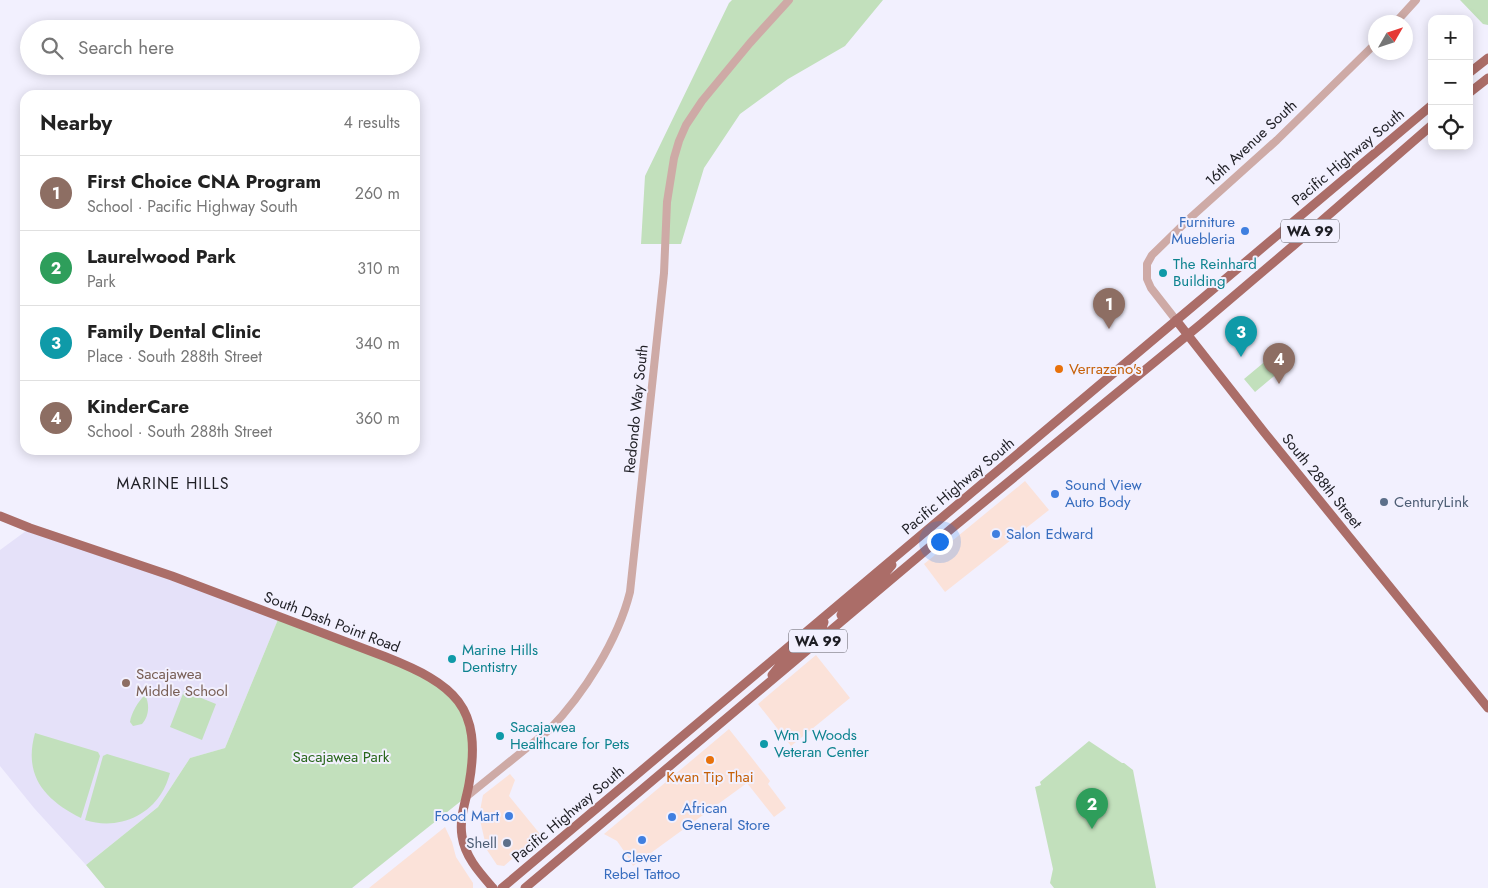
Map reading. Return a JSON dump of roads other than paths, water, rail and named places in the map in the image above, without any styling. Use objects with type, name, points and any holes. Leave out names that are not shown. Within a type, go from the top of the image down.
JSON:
[{"type":"main road","points":[[1473,70],[1488,58]]},
{"type":"main road","points":[[1473,90],[1488,78]]},
{"type":"main road","name":"Pacific Highway South","points":[[502,888],[1428,108]]},
{"type":"main road","name":"Pacific Highway South","points":[[525,888],[951,529],[1188,335],[1428,128]]},
{"type":"main road","name":"South 288th Street","points":[[1176,320],[1488,708]]},
{"type":"main road","name":"South Dash Point Road","points":[[0,516],[172,576],[386,657],[426,674],[439,682],[451,693],[469,721],[473,750],[470,775],[461,816],[461,827],[465,847],[474,865],[493,888]]},
{"type":"main road","points":[[844,619],[841,615],[844,609],[881,578],[907,547]]},
{"type":"main road","points":[[754,695],[784,660],[822,628],[824,622],[822,619]]},
{"type":"street","name":"Redondo Way South","points":[[466,797],[558,721],[579,695],[618,629],[630,592],[664,273],[667,202],[674,158],[686,125],[702,101],[789,0]]},
{"type":"street","points":[[1402,15],[1416,0]]},
{"type":"street","name":"16th Avenue South","points":[[1147,264],[1152,255],[1167,238],[1276,140],[1368,51]]},
{"type":"street","name":"South 288th Street","points":[[1147,264],[1147,279],[1151,288],[1176,320]]},
{"type":"place","name":"Furniture Muebleria","points":[[1245,231]]},
{"type":"place","name":"The Reinhard Building","points":[[1163,273]]},
{"type":"place","name":"First Choice CNA Program","points":[[1109,329]]},
{"type":"place","name":"Family Dental Clinic","points":[[1241,357]]},
{"type":"place","name":"Verrazano's","points":[[1059,369]]},
{"type":"place","name":"KinderCare","points":[[1279,384]]},
{"type":"place","name":"Sound View Auto Body","points":[[1055,494]]},
{"type":"place","name":"CenturyLink","points":[[1384,502]]},
{"type":"place","name":"Salon Edward","points":[[996,534]]},
{"type":"place","name":"Marine Hills Dentistry","points":[[452,659]]},
{"type":"place","name":"Sacajawea Middle School","points":[[126,683]]},
{"type":"place","name":"Sacajawea Healthcare for Pets","points":[[500,736]]},
{"type":"place","name":"Wm J Woods Veteran Center","points":[[764,744]]},
{"type":"place","name":"Kwan Tip Thai","points":[[710,760]]},
{"type":"place","name":"Food Mart","points":[[509,816]]},
{"type":"place","name":"African General Store","points":[[672,817]]},
{"type":"place","name":"Laurelwood Park","points":[[1092,829]]},
{"type":"place","name":"Clever Rebel Tattoo","points":[[642,840]]},
{"type":"place","name":"Shell","points":[[507,843]]},
{"type":"district","name":"MARINE HILLS","points":[[173,483]]},
{"type":"park label","name":"Sacajawea Park","points":[[341,757]]}]
